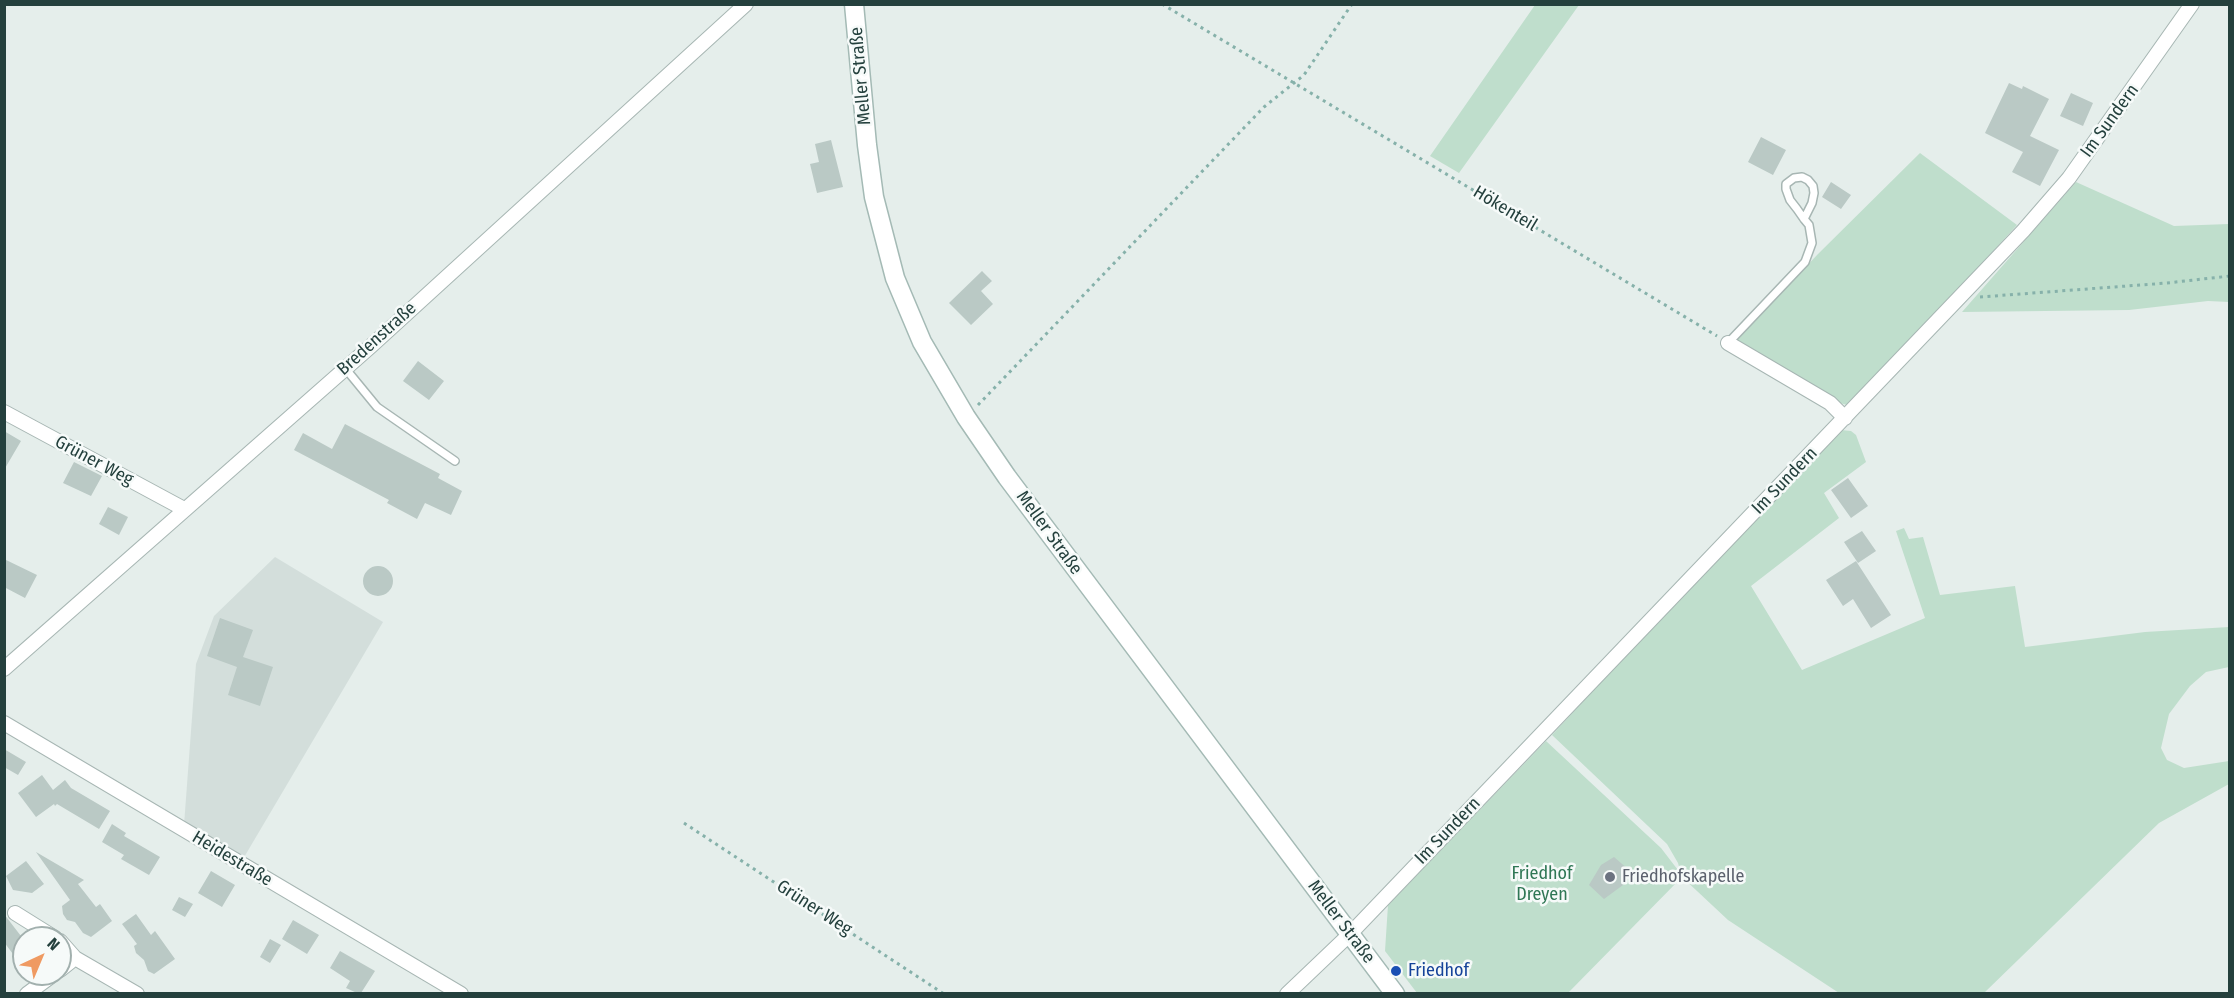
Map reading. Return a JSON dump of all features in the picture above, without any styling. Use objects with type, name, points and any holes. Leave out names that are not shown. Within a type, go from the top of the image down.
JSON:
[{"type":"main road","name":"Meller Straße","points":[[854,4],[874,197],[895,278],[922,342],[966,417],[1051,537],[1395,993]]},
{"type":"street","name":"Bredenstraße","points":[[4,669],[345,368],[746,4]]},
{"type":"street","name":"Im Sundern","points":[[1287,993],[1350,934],[1960,298],[2069,178],[2192,4]]},
{"type":"street","points":[[1728,343],[1830,403],[1845,418]]},
{"type":"street","name":"Grüner Weg","points":[[4,412],[184,509]]},
{"type":"street","name":"Heidestraße","points":[[4,723],[461,993]]},
{"type":"street","points":[[15,913],[36,926]]},
{"type":"street","points":[[72,955],[137,993]]},
{"type":"lane","points":[[1728,343],[1804,262],[1812,243],[1809,225],[1804,219],[1790,200],[1786,189],[1786,183],[1794,178],[1802,177],[1813,186],[1812,203],[1804,219]]},
{"type":"lane","points":[[345,368],[377,407],[455,461]]},
{"type":"path","name":"Hökenteil","points":[[1162,4],[1728,343]]},
{"type":"path","points":[[966,417],[1264,106],[1304,75],[1352,4]]},
{"type":"path","points":[[1960,298],[2167,283],[2229,276]]},
{"type":"path","name":"Grüner Weg","points":[[684,823],[944,993]]},
{"type":"shaded area","points":[[275,557],[383,622],[243,859],[184,825],[196,664],[214,616]]},
{"type":"green space","points":[[1535,5],[1579,5],[1459,173],[1430,156]]},
{"type":"green space","points":[[1920,153],[2017,225],[1926,325],[1847,405],[1833,401],[1735,341],[1818,254]]},
{"type":"green space","points":[[2076,182],[2174,226],[2229,224],[2229,302],[2208,301],[2129,310],[1962,312]]},
{"type":"green space","name":"Friedhof Dreyen","points":[[1841,430],[1851,431],[1856,435],[1866,462],[1824,493],[1839,518],[1751,586],[1802,670],[1925,618],[1896,531],[1904,528],[1909,539],[1923,537],[1940,595],[2015,586],[2025,647],[2145,632],[2229,627],[2229,667],[2206,672],[2190,686],[2169,714],[2161,748],[2167,760],[2184,768],[2229,761],[2229,784],[2159,823],[1984,993],[1839,993],[1728,920],[1682,877],[1568,993],[1417,993],[1385,951],[1388,905],[1546,741],[1661,848],[1681,874],[1678,863],[1667,844],[1552,735],[1751,520]]},
{"type":"building","points":[[2009,83],[2022,89],[2023,86],[2049,99],[2030,136],[2059,150],[2040,186],[2012,172],[2023,152],[1985,133]]},
{"type":"building","points":[[2071,93],[2093,103],[2083,126],[2060,116]]},
{"type":"building","points":[[1761,137],[1786,150],[1773,175],[1748,162]]},
{"type":"building","points":[[831,140],[843,187],[817,193],[810,164],[819,162],[815,144]]},
{"type":"building","points":[[1831,182],[1851,195],[1841,209],[1822,197]]},
{"type":"building","points":[[982,271],[992,281],[981,291],[993,304],[971,325],[949,303]]},
{"type":"building","points":[[418,361],[444,381],[429,400],[403,381]]},
{"type":"building","points":[[345,424],[440,474],[438,478],[462,491],[451,515],[425,503],[417,519],[387,503],[389,500],[294,450],[303,433],[332,449]]},
{"type":"building","points":[[4,431],[21,441],[4,470]]},
{"type":"building","points":[[74,462],[102,476],[91,496],[63,483]]},
{"type":"building","points":[[1848,478],[1868,506],[1851,518],[1831,490]]},
{"type":"building","points":[[108,507],[128,517],[119,535],[99,524]]},
{"type":"building","points":[[1862,531],[1876,551],[1858,563],[1844,542]]},
{"type":"building","points":[[4,559],[37,575],[25,598],[4,587]]},
{"type":"building","points":[[1856,561],[1891,615],[1871,628],[1853,599],[1843,606],[1826,580]]},
{"type":"building","points":[[378,566],[389,570],[393,581],[389,592],[378,596],[367,592],[363,581],[367,570]]},
{"type":"building","points":[[220,618],[253,630],[243,657],[273,667],[260,706],[228,695],[237,667],[207,656]]},
{"type":"building","points":[[4,749],[26,762],[18,775],[4,767]]},
{"type":"building","points":[[42,775],[53,790],[65,780],[71,788],[110,811],[99,829],[57,804],[36,817],[18,793]]},
{"type":"building","points":[[112,824],[126,833],[124,836],[160,857],[149,875],[121,859],[124,855],[102,842]]},
{"type":"building","points":[[36,852],[84,880],[78,884],[96,907],[100,904],[112,921],[91,937],[83,933],[75,922],[67,920],[62,906],[70,900]]},
{"type":"building","name":"Friedhofskapelle","points":[[1614,857],[1629,870],[1623,885],[1604,899],[1589,885],[1601,865]]},
{"type":"building","points":[[26,861],[44,884],[32,893],[13,890],[6,876]]},
{"type":"building","points":[[211,871],[235,885],[222,907],[198,893]]},
{"type":"building","points":[[179,897],[193,904],[185,917],[172,910]]},
{"type":"building","points":[[4,914],[13,926],[12,953],[4,942]]},
{"type":"building","points":[[136,914],[151,935],[155,931],[175,959],[154,974],[148,971],[144,960],[136,953],[134,946],[137,944],[122,924]]},
{"type":"building","points":[[293,920],[319,935],[307,954],[282,939]]},
{"type":"building","points":[[270,939],[281,945],[270,963],[260,957]]},
{"type":"building","points":[[340,951],[375,971],[361,993],[346,988],[350,981],[330,968]]},
{"type":"place","name":"Friedhofskapelle","points":[[1610,877]]},
{"type":"place","name":"Friedhof","points":[[1396,971]]}]
